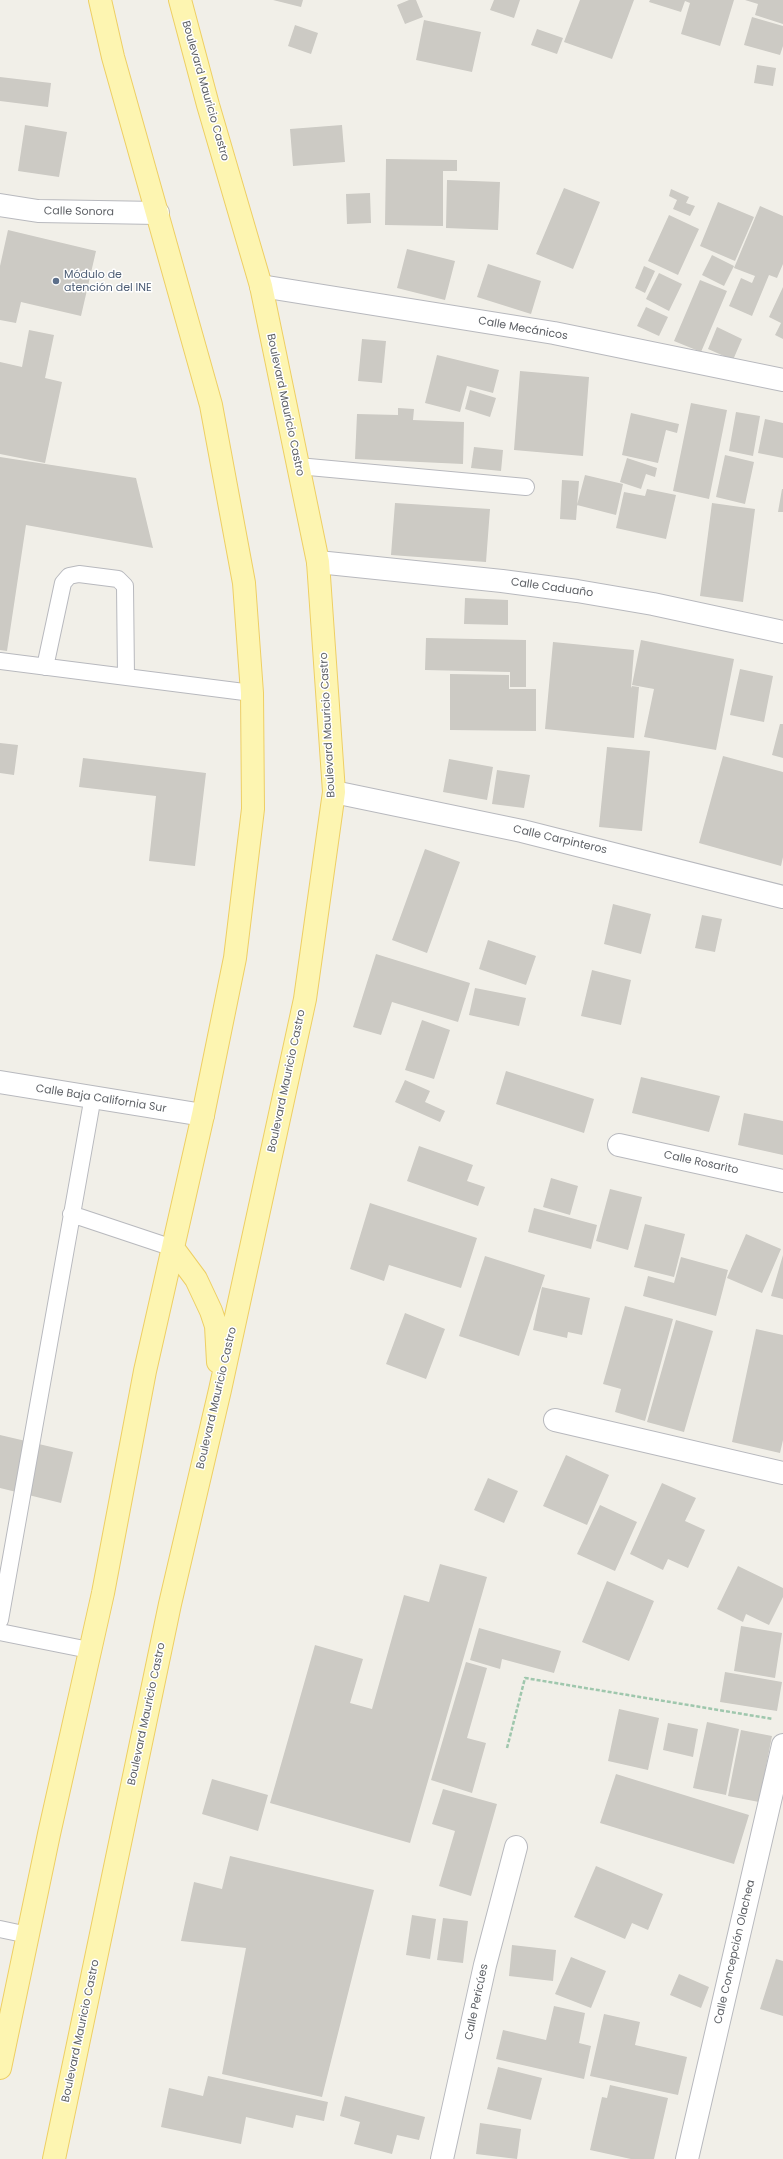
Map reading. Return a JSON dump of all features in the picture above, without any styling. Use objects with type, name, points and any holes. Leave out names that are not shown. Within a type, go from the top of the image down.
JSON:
[{"type":"main road","points":[[0,2068],[90,1650],[146,1371],[203,1115],[235,958],[253,809],[252,693],[244,583],[211,405],[113,56],[100,0]]},
{"type":"main road","name":"Boulevard Mauricio Castro","points":[[54,2159],[170,1604],[220,1390],[305,999],[334,792],[318,562],[261,286],[208,105],[180,0]]},
{"type":"main road","points":[[173,1248],[196,1279],[212,1311],[216,1326],[220,1390]]},
{"type":"street","name":"Calle Sonora","points":[[0,205],[38,211],[158,213]]},
{"type":"street","name":"Calle Mecánicos","points":[[261,286],[554,333],[783,380]]},
{"type":"street","name":"Calle Caduaño","points":[[318,562],[502,581],[577,591],[652,604],[783,632]]},
{"type":"street","name":"Calle Carpinteros","points":[[334,792],[522,831],[783,897]]},
{"type":"street","name":"Calle Baja California Sur","points":[[0,1082],[203,1115]]},
{"type":"street","name":"Calle Rosarito","points":[[619,1145],[783,1181]]},
{"type":"street","points":[[555,1420],[783,1473]]},
{"type":"street","name":"Calle Concepción Olachea","points":[[687,2159],[783,1745]]},
{"type":"street","name":"Calle Pericúes","points":[[442,2159],[485,1965],[516,1847]]},
{"type":"lane","points":[[298,466],[526,487]]},
{"type":"lane","points":[[45,667],[63,584],[69,576],[79,574],[118,579],[125,586],[126,677]]},
{"type":"lane","points":[[0,661],[252,693]]},
{"type":"lane","points":[[0,1620],[92,1096]]},
{"type":"lane","points":[[71,1214],[173,1248]]},
{"type":"lane","points":[[0,1632],[90,1650]]},
{"type":"lane","points":[[0,1929],[28,1935]]},
{"type":"path","points":[[507,1748],[525,1678],[775,1719]]},
{"type":"building","points":[[273,0],[303,0],[301,7]]},
{"type":"building","points":[[409,0],[416,0],[423,17],[405,24],[397,5]]},
{"type":"building","points":[[494,0],[520,0],[514,18],[490,10]]},
{"type":"building","points":[[580,0],[634,0],[612,59],[564,42]]},
{"type":"building","points":[[650,0],[734,0],[720,46],[681,34],[690,3],[685,1],[681,12],[649,2]]},
{"type":"building","points":[[745,0],[783,0],[783,24],[755,15],[758,4]]},
{"type":"building","points":[[752,17],[783,26],[783,46],[780,55],[744,45]]},
{"type":"building","points":[[424,20],[481,32],[472,72],[416,60]]},
{"type":"building","points":[[295,25],[318,33],[311,54],[288,46]]},
{"type":"building","points":[[537,29],[563,38],[557,54],[531,45]]},
{"type":"building","points":[[757,65],[776,68],[773,86],[754,83]]},
{"type":"building","points":[[0,77],[51,83],[48,107],[0,101]]},
{"type":"building","points":[[25,125],[67,132],[59,177],[18,171]]},
{"type":"building","points":[[342,125],[345,162],[293,166],[290,129]]},
{"type":"building","points":[[386,159],[457,160],[457,171],[443,171],[443,226],[385,225]]},
{"type":"building","points":[[447,180],[500,182],[498,230],[446,228]]},
{"type":"building","points":[[564,188],[600,202],[573,269],[536,254]]},
{"type":"building","points":[[671,189],[689,197],[686,203],[695,206],[690,216],[673,209],[677,200],[669,196]]},
{"type":"building","points":[[370,193],[371,223],[347,224],[346,194]]},
{"type":"building","points":[[718,202],[754,217],[735,261],[700,246]]},
{"type":"building","points":[[760,206],[783,216],[783,264],[777,278],[769,275],[752,316],[729,306],[741,278],[752,283],[755,276],[734,268]]},
{"type":"building","points":[[669,215],[699,229],[678,275],[648,261]]},
{"type":"building","points":[[8,230],[96,251],[81,316],[21,302],[16,323],[0,320],[0,266]]},
{"type":"building","points":[[407,249],[455,261],[445,300],[397,288]]},
{"type":"building","points":[[712,255],[734,266],[724,286],[702,275]]},
{"type":"building","points":[[488,264],[541,281],[531,314],[477,297]]},
{"type":"building","points":[[644,266],[655,271],[645,293],[635,288]]},
{"type":"building","points":[[659,273],[682,284],[669,311],[646,299]]},
{"type":"building","points":[[700,280],[727,291],[701,352],[674,341]]},
{"type":"building","points":[[783,287],[783,339],[775,335],[781,323],[769,317]]},
{"type":"building","points":[[646,307],[668,317],[659,336],[637,326]]},
{"type":"building","points":[[717,327],[742,339],[733,360],[708,349]]},
{"type":"building","points":[[29,330],[54,335],[45,378],[62,382],[45,463],[0,454],[0,362],[22,367]]},
{"type":"building","points":[[362,339],[386,341],[382,383],[358,381]]},
{"type":"building","points":[[437,355],[499,370],[493,393],[467,386],[460,412],[425,403]]},
{"type":"building","points":[[520,371],[589,377],[583,456],[514,450]]},
{"type":"building","points":[[470,390],[496,398],[490,417],[465,409]]},
{"type":"building","points":[[691,403],[727,410],[709,499],[673,491]]},
{"type":"building","points":[[398,408],[414,409],[413,420],[464,422],[463,464],[355,459],[357,414],[398,415]]},
{"type":"building","points":[[736,412],[760,416],[753,456],[729,451]]},
{"type":"building","points":[[631,413],[679,424],[677,433],[666,430],[658,463],[622,455]]},
{"type":"building","points":[[765,419],[783,423],[783,458],[758,453]]},
{"type":"building","points":[[474,447],[503,450],[501,471],[471,468]]},
{"type":"building","points":[[725,455],[754,462],[745,504],[716,497]]},
{"type":"building","points":[[0,457],[136,478],[153,548],[26,525],[7,651],[0,650]]},
{"type":"building","points":[[627,458],[657,468],[655,477],[646,474],[641,489],[620,482]]},
{"type":"building","points":[[585,475],[623,484],[616,515],[577,505]]},
{"type":"building","points":[[562,480],[579,481],[576,520],[560,519]]},
{"type":"building","points":[[647,489],[676,495],[666,539],[616,528],[624,492],[645,496]]},
{"type":"building","points":[[782,489],[783,512],[778,512]]},
{"type":"building","points":[[395,503],[490,509],[486,562],[391,555]]},
{"type":"building","points":[[712,503],[755,509],[743,602],[700,596]]},
{"type":"building","points":[[465,598],[508,600],[508,625],[464,624]]},
{"type":"building","points":[[426,638],[526,640],[526,687],[510,687],[510,672],[425,670]]},
{"type":"building","points":[[641,640],[734,659],[716,750],[644,737],[654,689],[632,685]]},
{"type":"building","points":[[553,642],[634,650],[631,688],[632,686],[639,687],[634,738],[545,729]]},
{"type":"building","points":[[740,669],[773,676],[764,722],[730,715]]},
{"type":"building","points":[[450,674],[509,675],[509,689],[536,689],[536,731],[450,730]]},
{"type":"building","points":[[780,724],[783,724],[783,758],[772,755]]},
{"type":"building","points":[[0,743],[18,745],[14,775],[0,773]]},
{"type":"building","points":[[607,747],[650,751],[642,831],[599,827]]},
{"type":"building","points":[[723,756],[783,772],[783,857],[781,866],[699,843]]},
{"type":"building","points":[[83,758],[206,773],[195,866],[149,861],[156,796],[79,787]]},
{"type":"building","points":[[449,759],[493,767],[487,800],[443,792]]},
{"type":"building","points":[[497,770],[530,775],[524,808],[492,804]]},
{"type":"building","points":[[425,849],[460,862],[427,953],[392,940]]},
{"type":"building","points":[[613,904],[651,914],[641,954],[604,944]]},
{"type":"building","points":[[702,915],[722,919],[715,952],[695,948]]},
{"type":"building","points":[[488,940],[536,956],[526,985],[479,969]]},
{"type":"building","points":[[376,954],[470,983],[458,1022],[392,1002],[381,1035],[353,1027]]},
{"type":"building","points":[[592,970],[631,980],[621,1025],[581,1016]]},
{"type":"building","points":[[475,988],[526,998],[519,1026],[469,1015]]},
{"type":"building","points":[[422,1020],[450,1030],[434,1079],[405,1070]]},
{"type":"building","points":[[506,1071],[594,1099],[584,1133],[496,1104]]},
{"type":"building","points":[[641,1077],[720,1096],[709,1132],[632,1113]]},
{"type":"building","points":[[405,1080],[430,1091],[425,1102],[445,1111],[440,1122],[395,1102]]},
{"type":"building","points":[[744,1113],[783,1121],[783,1155],[738,1145]]},
{"type":"building","points":[[419,1146],[473,1165],[467,1181],[485,1187],[478,1206],[407,1181]]},
{"type":"building","points":[[551,1178],[578,1186],[570,1215],[543,1207]]},
{"type":"building","points":[[610,1189],[642,1197],[628,1250],[596,1241]]},
{"type":"building","points":[[370,1203],[477,1238],[461,1288],[389,1265],[384,1281],[350,1269]]},
{"type":"building","points":[[534,1208],[597,1225],[591,1249],[528,1232]]},
{"type":"building","points":[[645,1224],[685,1234],[674,1277],[634,1267]]},
{"type":"building","points":[[746,1234],[781,1249],[762,1293],[727,1278]]},
{"type":"building","points":[[783,1255],[783,1299],[771,1296]]},
{"type":"building","points":[[485,1256],[545,1275],[519,1356],[459,1336]]},
{"type":"building","points":[[681,1257],[728,1270],[716,1316],[643,1296],[648,1276],[674,1283]]},
{"type":"building","points":[[542,1287],[590,1298],[582,1335],[568,1332],[567,1338],[533,1330]]},
{"type":"building","points":[[625,1306],[673,1319],[645,1421],[615,1412],[621,1389],[603,1384]]},
{"type":"building","points":[[405,1313],[445,1329],[426,1379],[386,1364]]},
{"type":"building","points":[[676,1320],[713,1331],[684,1432],[647,1422]]},
{"type":"building","points":[[756,1329],[783,1335],[783,1440],[780,1453],[732,1442]]},
{"type":"building","points":[[0,1435],[73,1452],[61,1503],[0,1488]]},
{"type":"building","points":[[566,1455],[609,1475],[587,1525],[543,1506]]},
{"type":"building","points":[[488,1478],[518,1491],[504,1523],[474,1510]]},
{"type":"building","points":[[662,1483],[696,1498],[685,1521],[705,1530],[688,1568],[668,1559],[663,1570],[630,1554]]},
{"type":"building","points":[[600,1505],[637,1522],[615,1571],[577,1554]]},
{"type":"building","points":[[440,1564],[487,1577],[410,1843],[270,1803],[315,1645],[363,1659],[350,1703],[372,1709],[404,1595],[429,1602]]},
{"type":"building","points":[[738,1566],[783,1588],[783,1597],[769,1625],[746,1614],[743,1622],[717,1609]]},
{"type":"building","points":[[607,1581],[654,1601],[629,1661],[582,1642]]},
{"type":"building","points":[[741,1626],[782,1633],[775,1678],[734,1671]]},
{"type":"building","points":[[479,1628],[561,1651],[554,1673],[502,1659],[500,1669],[470,1660]]},
{"type":"building","points":[[466,1662],[487,1668],[467,1738],[486,1743],[472,1793],[431,1780]]},
{"type":"building","points":[[725,1672],[782,1682],[777,1711],[720,1702]]},
{"type":"building","points":[[619,1709],[659,1718],[648,1770],[608,1761]]},
{"type":"building","points":[[707,1722],[739,1729],[726,1795],[693,1788]]},
{"type":"building","points":[[668,1723],[698,1729],[693,1757],[663,1750]]},
{"type":"building","points":[[741,1730],[772,1736],[759,1802],[728,1796]]},
{"type":"building","points":[[616,1774],[749,1815],[734,1864],[600,1823]]},
{"type":"building","points":[[212,1779],[268,1795],[258,1831],[202,1814]]},
{"type":"building","points":[[443,1789],[497,1804],[471,1896],[439,1886],[455,1831],[432,1824]]},
{"type":"building","points":[[230,1856],[374,1890],[322,2097],[222,2074],[246,1948],[181,1941],[194,1882],[222,1889]]},
{"type":"building","points":[[596,1866],[663,1894],[648,1930],[632,1923],[625,1939],[574,1917]]},
{"type":"building","points":[[412,1915],[436,1919],[430,1959],[406,1955]]},
{"type":"building","points":[[443,1918],[468,1921],[463,1963],[437,1960]]},
{"type":"building","points":[[512,1945],[556,1950],[553,1981],[509,1976]]},
{"type":"building","points":[[571,1957],[606,1971],[591,2008],[555,1994]]},
{"type":"building","points":[[776,1959],[783,1961],[783,2016],[760,2009]]},
{"type":"building","points":[[679,1974],[709,1987],[701,2008],[670,1995]]},
{"type":"building","points":[[554,2006],[585,2013],[579,2043],[591,2046],[584,2079],[496,2059],[503,2030],[546,2040]]},
{"type":"building","points":[[604,2014],[640,2022],[635,2045],[687,2057],[678,2095],[590,2076]]},
{"type":"building","points":[[498,2067],[542,2078],[531,2120],[487,2109]]},
{"type":"building","points":[[208,2076],[328,2102],[324,2121],[296,2115],[293,2128],[246,2117],[241,2144],[161,2127],[169,2088],[203,2096]]},
{"type":"building","points":[[610,2085],[668,2098],[654,2159],[631,2159],[590,2150],[602,2097],[607,2098]]},
{"type":"building","points":[[345,2096],[425,2117],[419,2140],[397,2135],[392,2154],[354,2144],[360,2122],[340,2116]]},
{"type":"building","points":[[480,2123],[521,2129],[517,2159],[476,2154]]},
{"type":"place","name":"Módulo de atención del INE","points":[[56,281]]}]
